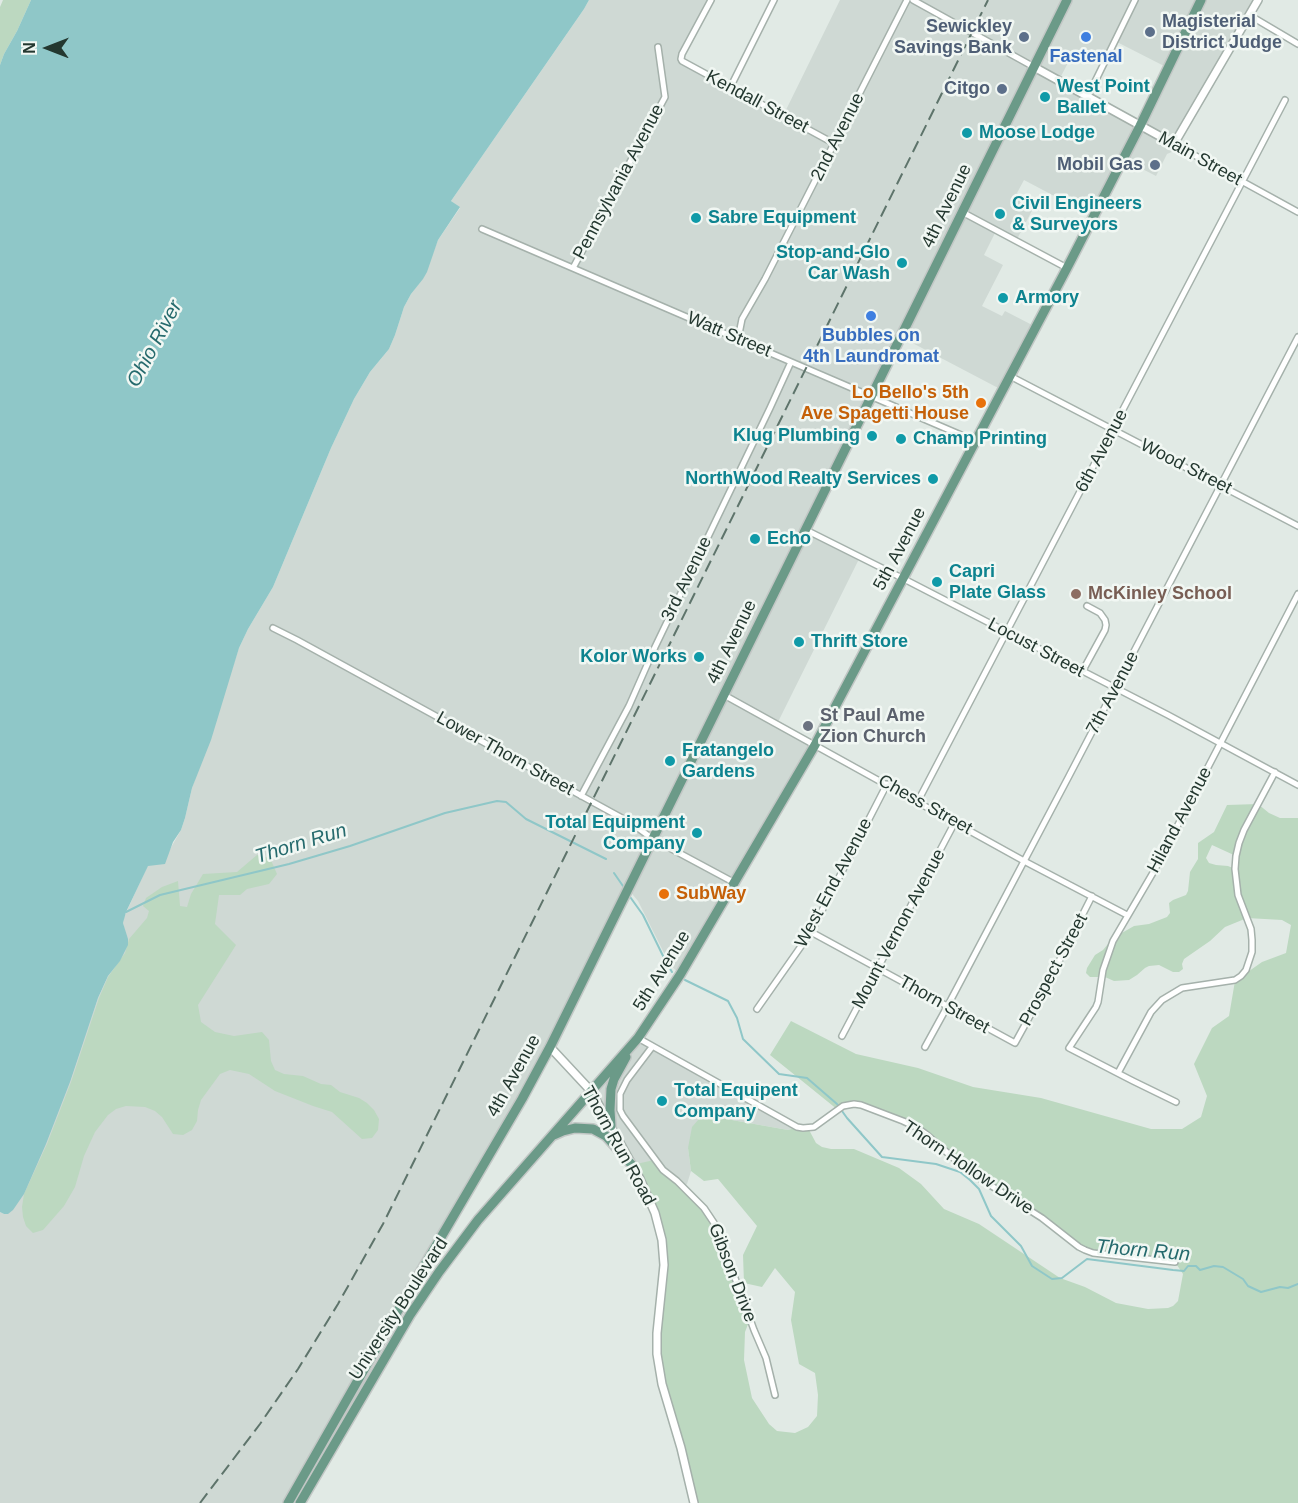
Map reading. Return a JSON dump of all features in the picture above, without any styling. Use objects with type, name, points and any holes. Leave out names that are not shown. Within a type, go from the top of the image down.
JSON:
[{"type":"main road","name":"4th Avenue","points":[[410,1290],[550,1047],[1067,0]]},
{"type":"main road","name":"5th Avenue","points":[[591,1091],[638,1038],[677,980],[815,745],[1067,268],[1201,0]]},
{"type":"main road","points":[[611,1126],[610,1098],[614,1079],[638,1038]]},
{"type":"main road","name":"University Boulevard","points":[[300,1503],[429,1287],[478,1220],[591,1091]]},
{"type":"main road","points":[[552,1136],[575,1128],[593,1129],[606,1136],[632,1166]]},
{"type":"main road","points":[[416,1281],[429,1287]]},
{"type":"main road","name":"University Boulevard","points":[[288,1503],[410,1290]]},
{"type":"street","name":"Kendall Street","points":[[711,0],[682,54],[681,59],[684,63],[835,144]]},
{"type":"street","points":[[730,88],[774,0]]},
{"type":"street","name":"2nd Avenue","points":[[738,339],[742,318],[765,279],[907,0]]},
{"type":"street","name":"Main Street","points":[[913,0],[1298,212]]},
{"type":"street","points":[[1089,96],[1135,0]]},
{"type":"street","points":[[1174,144],[1258,0]]},
{"type":"street","points":[[1249,15],[1298,44]]},
{"type":"street","name":"Pennsylvania Avenue","points":[[573,268],[665,97],[658,47]]},
{"type":"street","name":"6th Avenue","points":[[918,801],[1285,100]]},
{"type":"street","points":[[962,212],[1067,268]]},
{"type":"street","name":"Watt Street","points":[[482,229],[975,441]]},
{"type":"street","name":"7th Avenue","points":[[925,1047],[1298,337]]},
{"type":"street","name":"3rd Avenue","points":[[581,796],[629,706],[791,362]]},
{"type":"street","name":"Wood Street","points":[[1010,376],[1298,526]]},
{"type":"street","name":"Locust Street","points":[[806,530],[1298,784]]},
{"type":"street","name":"Hiland Avenue","points":[[1118,1073],[1069,1048],[1096,1007],[1102,970],[1113,941],[1154,871],[1298,594]]},
{"type":"street","points":[[1082,672],[1106,625],[1103,616],[1087,606]]},
{"type":"street","name":"Lower Thorn Street","points":[[273,628],[631,823],[653,839],[735,883]]},
{"type":"street","name":"Chess Street","points":[[724,695],[1024,861],[1127,915]]},
{"type":"street","points":[[1176,1102],[1118,1073],[1151,1012],[1162,1000],[1182,988],[1234,980],[1246,970],[1252,952],[1252,940],[1251,929],[1238,895],[1236,856],[1244,830],[1275,772]]},
{"type":"street","name":"West End Avenue","points":[[757,1009],[811,932],[887,784]]},
{"type":"street","name":"Mount Vernon Avenue","points":[[842,1036],[955,822]]},
{"type":"street","name":"Prospect Street","points":[[1015,1043],[1092,896]]},
{"type":"street","name":"Thorn Street","points":[[811,932],[1015,1043]]},
{"type":"street","name":"Thorn Hollow Drive","points":[[638,1038],[797,1127],[814,1127],[840,1108],[854,1104],[916,1127],[968,1170],[1042,1218],[1085,1250],[1093,1253],[1174,1262]]},
{"type":"street","name":"Thorn Run Road","points":[[550,1047],[591,1091],[651,1203],[662,1240],[664,1265],[657,1354],[662,1384],[694,1503]]},
{"type":"street","name":"Gibson Drive","points":[[652,1047],[627,1080],[620,1094],[620,1110],[663,1170],[704,1208],[716,1226],[766,1358],[775,1395]]},
{"type":"shaded area","points":[[589,0],[711,0],[681,59],[783,116],[840,0],[1258,0],[1174,143],[1181,148],[1167,154],[1156,176],[1123,159],[1094,217],[1024,180],[1017,193],[1036,203],[1016,241],[996,231],[984,255],[1003,265],[982,306],[1002,316],[1005,311],[1036,327],[1002,390],[901,337],[806,529],[860,557],[777,724],[815,745],[680,975],[669,963],[638,901],[628,889],[550,1047],[288,1503],[0,1503],[0,1212],[4,1214],[84,1038],[108,976],[120,961],[125,931],[124,917],[148,865],[169,851],[181,830],[192,788],[239,648],[273,587],[354,399],[370,372],[389,349],[404,307],[423,278],[438,240],[460,208],[451,201]],"holes":[[[1115,41],[1168,68],[1140,126],[1059,80],[1071,57],[1083,63],[1091,49],[1107,57]]]},
{"type":"shaded area","points":[[638,1038],[797,1127],[788,1130],[715,1117],[688,1148],[691,1171],[687,1184],[683,1187],[632,1165],[591,1091]]},
{"type":"green space","points":[[3,0],[31,0],[0,65],[0,7]]},
{"type":"green space","points":[[1258,804],[1280,818],[1298,818],[1298,1503],[694,1503],[657,1354],[663,1279],[659,1227],[632,1165],[654,1160],[710,1216],[750,1319],[745,1332],[744,1360],[752,1398],[769,1424],[777,1431],[795,1433],[808,1427],[817,1416],[818,1395],[815,1373],[799,1364],[791,1320],[795,1292],[775,1268],[762,1287],[744,1283],[743,1255],[757,1226],[718,1179],[704,1181],[691,1171],[688,1148],[692,1127],[699,1119],[715,1117],[788,1130],[797,1127],[808,1128],[816,1143],[822,1147],[854,1149],[899,1168],[921,1184],[944,1209],[979,1224],[1060,1278],[1085,1287],[1116,1303],[1148,1309],[1168,1308],[1178,1301],[1183,1274],[1175,1262],[1085,1250],[968,1171],[916,1127],[860,1105],[838,1110],[770,1055],[791,1021],[856,1054],[918,1068],[973,1087],[1041,1098],[1151,1129],[1182,1129],[1201,1117],[1207,1096],[1194,1064],[1212,1028],[1229,1016],[1235,981],[1262,962],[1286,953],[1291,925],[1282,920],[1247,918],[1225,927],[1210,941],[1184,959],[1183,969],[1179,972],[1173,972],[1159,965],[1149,966],[1129,980],[1114,981],[1105,977],[1090,977],[1086,973],[1095,955],[1103,950],[1113,938],[1134,926],[1149,924],[1167,917],[1170,913],[1169,903],[1186,895],[1190,872],[1198,859],[1198,843],[1214,832],[1227,805]],"holes":[[[1212,845],[1236,856],[1235,869],[1209,863],[1206,858]]]},
{"type":"green space","points":[[257,855],[270,858],[277,874],[269,884],[247,889],[240,895],[219,895],[215,924],[236,945],[198,1005],[201,1022],[215,1032],[234,1036],[262,1032],[269,1040],[271,1061],[275,1070],[331,1085],[340,1092],[359,1098],[374,1110],[379,1119],[378,1130],[372,1138],[362,1139],[332,1112],[275,1091],[249,1074],[230,1070],[220,1074],[201,1100],[197,1121],[192,1130],[183,1135],[173,1134],[162,1117],[145,1107],[126,1106],[108,1115],[95,1132],[84,1156],[75,1187],[64,1206],[43,1230],[33,1233],[26,1226],[23,1217],[24,1194],[47,1144],[71,1082],[108,977],[125,953],[129,939],[147,918],[149,911],[143,906],[146,898],[162,887],[178,881],[180,906],[187,907],[191,894],[203,874],[237,872]]},
{"type":"water","name":"Ohio River","points":[[31,0],[589,0],[451,201],[460,207],[438,240],[427,272],[404,307],[389,349],[370,372],[354,399],[273,587],[239,648],[211,740],[192,788],[181,830],[173,842],[165,864],[148,866],[126,912],[123,923],[128,945],[120,961],[108,976],[98,998],[70,1082],[24,1194],[13,1210],[4,1214],[0,1212],[0,65]]},
{"type":"waterway","name":"Thorn Run","points":[[126,912],[160,895],[289,864],[350,846],[445,813],[497,801],[506,802],[526,819],[606,859]]},
{"type":"waterway","name":"Thorn Run","points":[[614,873],[625,889]]},
{"type":"waterway","name":"Thorn Run","points":[[628,894],[643,915],[672,972]]},
{"type":"waterway","name":"Thorn Run","points":[[685,980],[728,1001],[737,1018],[743,1039],[779,1074],[807,1078],[837,1104],[882,1157],[936,1164],[960,1172],[970,1180],[979,1189],[991,1216],[1021,1246],[1032,1266],[1052,1279],[1062,1278],[1087,1259],[1184,1271],[1188,1266],[1196,1266],[1200,1270],[1214,1266],[1223,1267],[1243,1279],[1248,1286],[1261,1292],[1298,1284]]},
{"type":"railway","points":[[200,1503],[298,1369],[383,1224],[988,0]]},
{"type":"place","name":"Magisterial District Judge","points":[[1150,32]]},
{"type":"place","name":"Sewickley Savings Bank","points":[[1024,37]]},
{"type":"place","name":"Fastenal","points":[[1086,37]]},
{"type":"place","name":"Citgo","points":[[1002,89]]},
{"type":"place","name":"West Point Ballet","points":[[1045,97]]},
{"type":"place","name":"Moose Lodge","points":[[967,133]]},
{"type":"place","name":"Mobil Gas","points":[[1155,165]]},
{"type":"place","name":"Civil Engineers & Surveyors","points":[[1000,214]]},
{"type":"place","name":"Sabre Equipment","points":[[696,218]]},
{"type":"place","name":"Stop-and-Glo Car Wash","points":[[902,263]]},
{"type":"place","name":"Armory","points":[[1003,298]]},
{"type":"place","name":"Bubbles on 4th Laundromat","points":[[871,316]]},
{"type":"place","name":"Lo Bello's 5th Ave Spagetti House","points":[[981,403]]},
{"type":"place","name":"Klug Plumbing","points":[[872,436]]},
{"type":"place","name":"Champ Printing","points":[[901,439]]},
{"type":"place","name":"NorthWood Realty Services","points":[[933,479]]},
{"type":"place","name":"Echo","points":[[755,539]]},
{"type":"place","name":"Capri Plate Glass","points":[[937,582]]},
{"type":"place","name":"McKinley School","points":[[1076,594]]},
{"type":"place","name":"Thrift Store","points":[[799,642]]},
{"type":"place","name":"Kolor Works","points":[[699,657]]},
{"type":"place","name":"St Paul Ame Zion Church","points":[[808,726]]},
{"type":"place","name":"Fratangelo Gardens","points":[[670,761]]},
{"type":"place","name":"Total Equipment Company","points":[[697,833]]},
{"type":"place","name":"SubWay","points":[[664,894]]},
{"type":"place","name":"Total Equipent Company","points":[[662,1101]]}]
